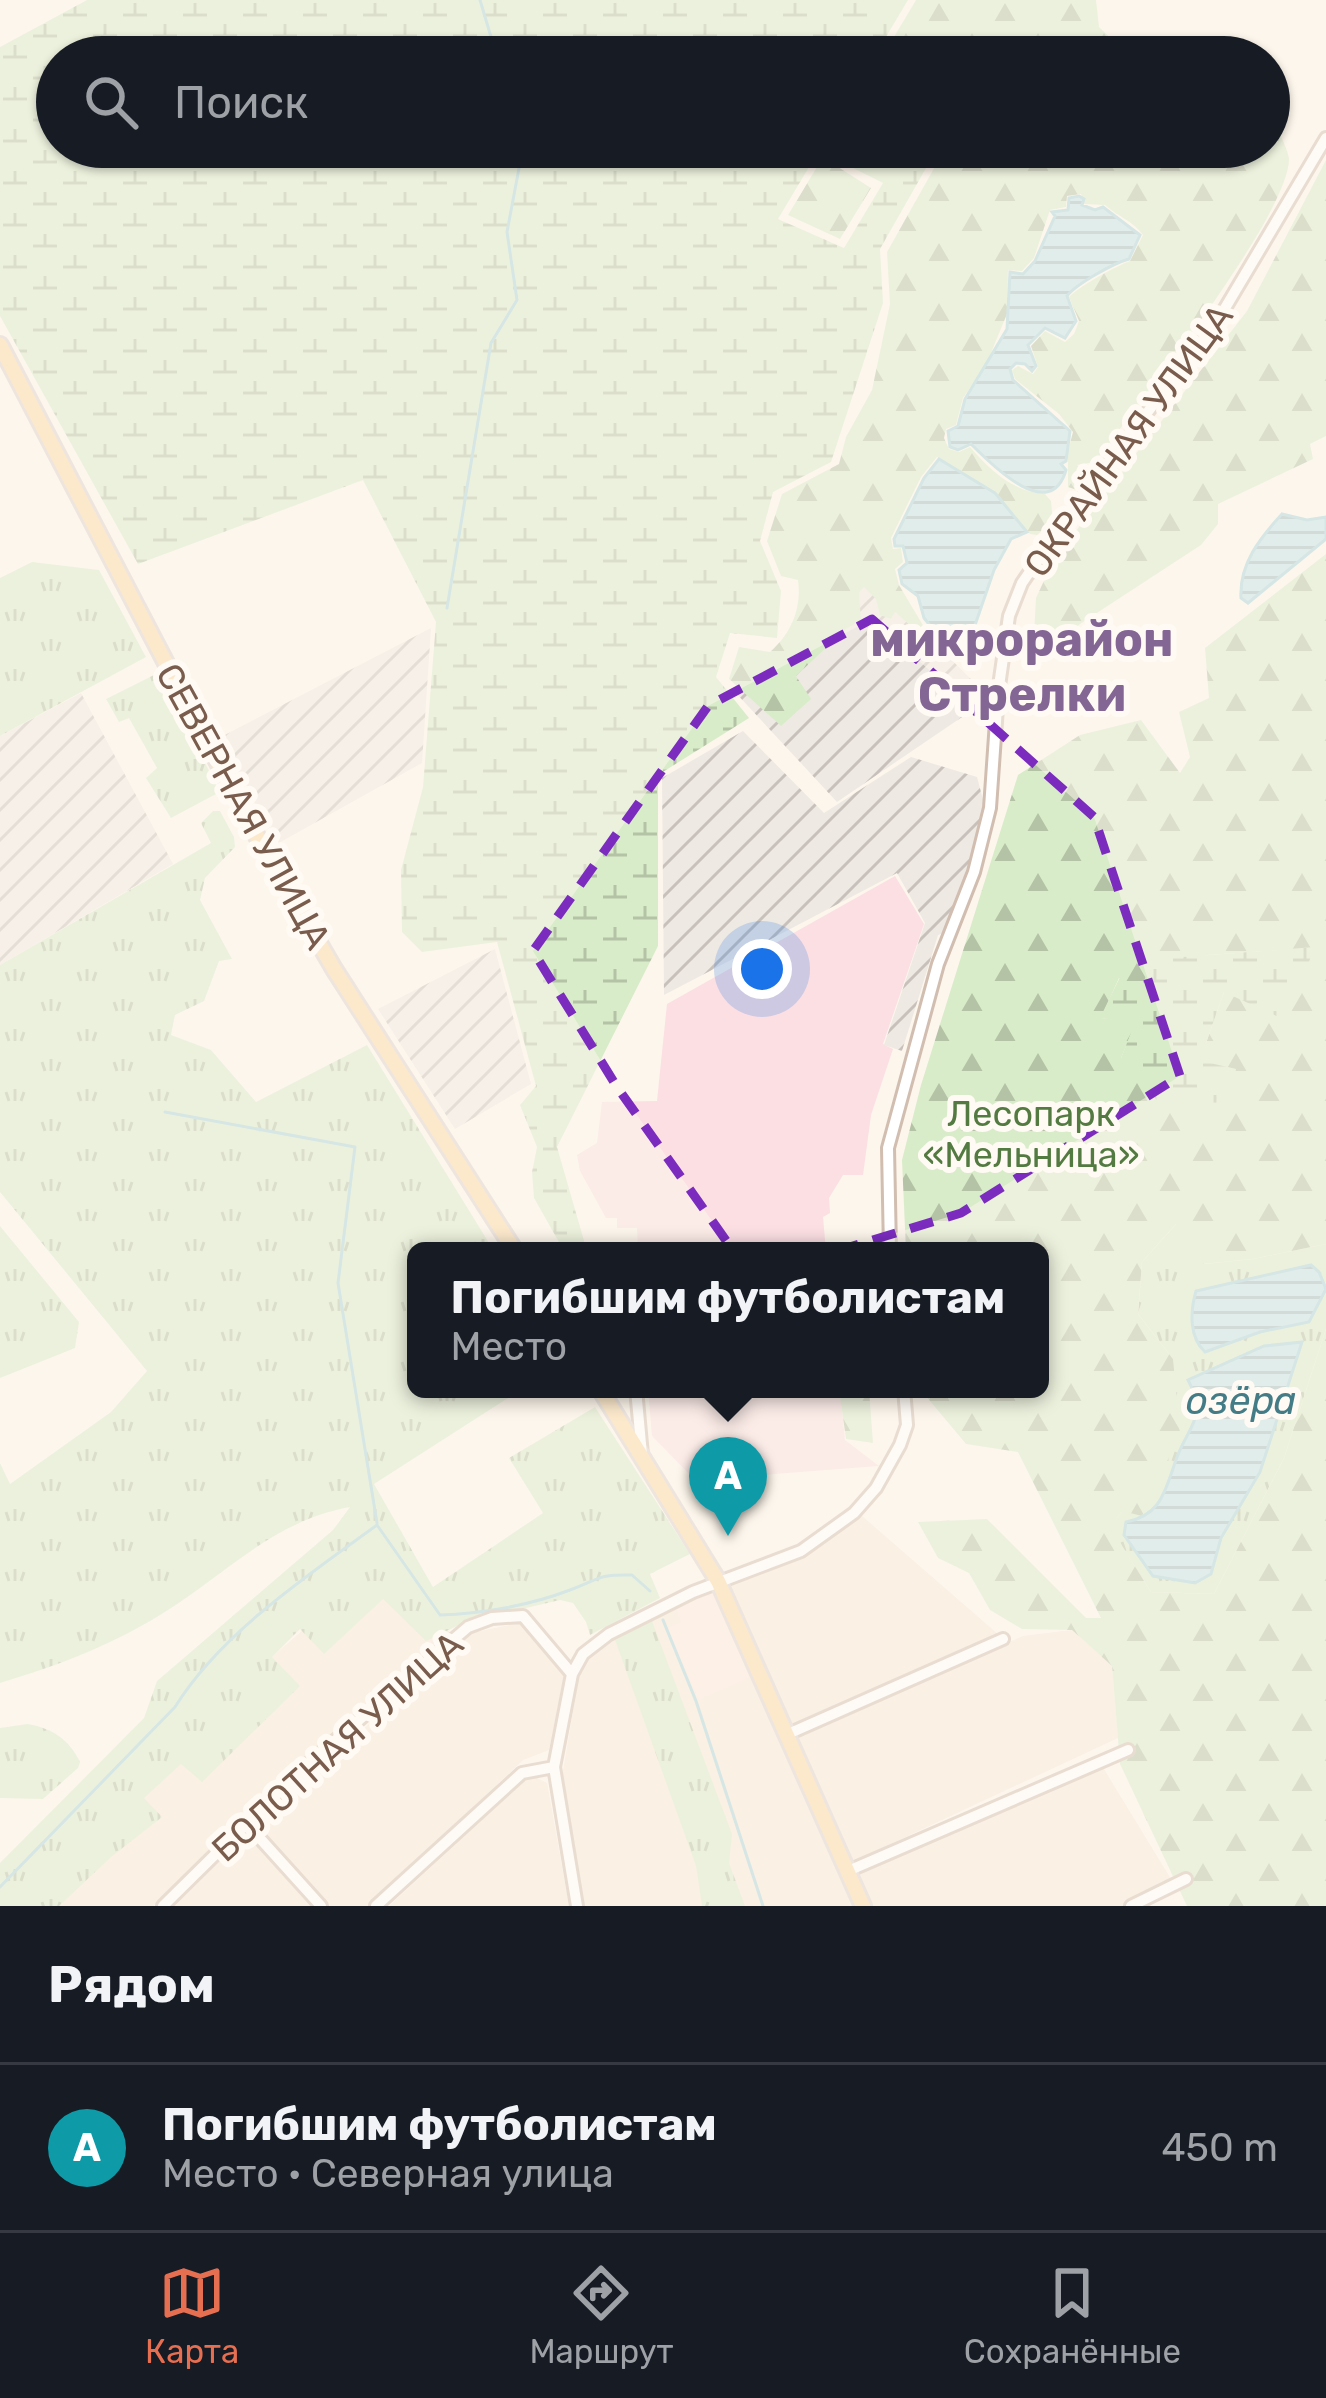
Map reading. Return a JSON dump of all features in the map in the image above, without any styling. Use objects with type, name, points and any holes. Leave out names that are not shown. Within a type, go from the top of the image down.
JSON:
[{"type":"main road","name":"СЕВЕРНАЯ УЛИЦА","points":[[0,345],[251,826],[334,968],[509,1242]]},
{"type":"main road","points":[[606,1398],[718,1581],[863,1906]]},
{"type":"street","name":"ОКРАЙНАЯ УЛИЦА","points":[[890,1242],[888,1148],[938,964],[974,872],[987,820],[1009,616],[1022,583],[1218,320],[1326,138]]},
{"type":"street","points":[[637,1398],[643,1458]]},
{"type":"street","points":[[577,1906],[554,1767],[572,1674],[584,1654],[609,1634],[718,1581],[801,1551],[862,1507],[900,1445],[908,1424],[905,1398]]},
{"type":"street","name":"БОЛОТНАЯ УЛИЦА","points":[[164,1906],[304,1767],[468,1627],[492,1618],[523,1616],[572,1674]]},
{"type":"street","points":[[788,1734],[1003,1639]]},
{"type":"street","points":[[848,1871],[1128,1750]]},
{"type":"street","points":[[376,1906],[522,1773],[554,1767]]},
{"type":"street","points":[[247,1824],[321,1906]]},
{"type":"street","points":[[1131,1906],[1186,1879]]},
{"type":"highlighted area","points":[[872,619],[1094,817],[1180,1076],[961,1213],[752,1277],[617,1087],[533,951],[708,706]]},
{"type":"shaded area","points":[[866,575],[990,698],[837,802],[734,691]]},
{"type":"shaded area","points":[[431,628],[422,763],[277,844],[219,738]]},
{"type":"shaded area","points":[[81,693],[173,864],[0,965],[0,736]]},
{"type":"shaded area","points":[[743,731],[824,813],[911,757],[977,777],[985,807],[971,869],[946,932],[938,935],[902,1051],[884,1045],[925,923],[897,873],[664,995],[662,778]]},
{"type":"shaded area","points":[[895,876],[924,924],[883,1044],[893,1049],[871,1115],[863,1175],[843,1175],[829,1198],[830,1213],[823,1217],[825,1242],[638,1242],[637,1228],[617,1228],[617,1218],[606,1218],[580,1171],[577,1155],[597,1143],[602,1102],[657,1101],[667,1004]]},
{"type":"shaded area","points":[[495,949],[531,1084],[455,1129],[378,1009]]},
{"type":"shaded area","points":[[649,1398],[841,1398],[845,1440],[879,1466],[695,1480],[652,1436]]},
{"type":"shaded area","points":[[862,1516],[999,1635],[792,1725],[728,1585],[805,1557]]},
{"type":"shaded area","points":[[388,1557],[450,1633],[298,1766],[154,1906],[0,1906],[0,1891]]},
{"type":"shaded area","points":[[715,1590],[854,1906],[582,1906],[562,1777],[579,1676],[589,1658],[613,1640]]},
{"type":"shaded area","points":[[712,1591],[750,1677],[699,1700],[667,1628],[681,1622],[675,1607]]},
{"type":"shaded area","points":[[520,1623],[564,1676],[549,1750],[523,1760],[368,1906],[329,1906],[257,1824],[471,1633]]},
{"type":"shaded area","points":[[1072,1630],[1112,1666],[1118,1738],[852,1862],[798,1738],[1023,1636]]},
{"type":"shaded area","points":[[1099,1761],[1174,1884],[1126,1906],[871,1906],[858,1875]]},
{"type":"shaded area","points":[[531,1775],[547,1783],[569,1906],[389,1906]]},
{"type":"shaded area","points":[[246,1834],[310,1906],[174,1906]]},
{"type":"green space","points":[[87,0],[908,0],[887,36],[36,36],[36,168],[808,168],[778,219],[844,248],[883,183],[853,168],[926,168],[880,249],[883,303],[831,462],[773,492],[760,541],[781,591],[777,638],[730,633],[716,677],[749,718],[658,775],[658,946],[557,1147],[584,1242],[559,1242],[534,1198],[537,1147],[520,1105],[536,1086],[497,942],[422,952],[402,932],[401,870],[423,787],[436,622],[363,480],[138,564],[0,316],[0,47]]},
{"type":"green space","points":[[916,0],[1096,0],[1099,27],[1108,36],[895,36]]},
{"type":"green space","points":[[1326,160],[1326,436],[1310,444],[1313,459],[1218,504],[1218,524],[1201,545],[1080,624],[1032,671],[1036,598],[1054,559],[1247,311]]},
{"type":"green space","points":[[816,168],[840,168],[871,188],[840,239],[788,215]]},
{"type":"green space","points":[[934,168],[1287,168],[1264,224],[1207,312],[1095,462],[1077,465],[1091,477],[1077,490],[1068,487],[1073,432],[1059,414],[1015,379],[1012,370],[1018,366],[1033,374],[1038,367],[1031,346],[1045,331],[1065,342],[1074,334],[1079,321],[1069,297],[1130,261],[1143,235],[1105,205],[1084,204],[1081,194],[1067,196],[1066,207],[1050,210],[1034,258],[1022,271],[1008,270],[1007,314],[986,365],[963,398],[956,425],[946,429],[944,438],[949,449],[959,452],[970,447],[1012,484],[1045,494],[1051,501],[1053,521],[1037,535],[1030,534],[995,491],[937,457],[921,477],[891,538],[893,549],[901,548],[903,562],[895,569],[924,627],[921,635],[895,612],[891,619],[880,615],[876,599],[864,587],[859,593],[861,620],[796,676],[811,699],[781,726],[729,679],[739,647],[770,652],[789,629],[798,580],[781,576],[767,541],[782,494],[839,464],[846,437],[872,390],[890,304],[887,252]]},
{"type":"green space","name":"Лесопарк «Мельница»","points":[[1326,554],[1326,1244],[1203,1264],[1176,1224],[1142,1262],[1138,1314],[1173,1359],[1180,1433],[1142,1516],[1122,1511],[1111,1528],[1151,1592],[1214,1594],[1284,1458],[1326,1329],[1326,1906],[1187,1906],[1120,1764],[1112,1666],[1072,1630],[1022,1629],[990,1610],[969,1573],[938,1558],[918,1522],[987,1519],[1086,1618],[1101,1618],[1018,1452],[966,1444],[928,1398],[1049,1398],[1049,1242],[906,1242],[902,1160],[1018,775],[1080,735],[1141,720],[1180,773],[1190,757],[1179,712],[1209,698],[1205,648]],"holes":[[[1315,948],[1224,992],[1206,1043],[1206,1063],[1235,1069],[1121,1058],[1136,1022],[1101,1018],[1119,978],[1139,990],[1208,955]]]},
{"type":"green space","points":[[32,562],[99,570],[146,657],[0,736],[0,578]]},
{"type":"green space","points":[[158,673],[217,786],[216,794],[171,818],[146,778],[157,768],[129,718],[119,722],[106,699]]},
{"type":"green space","points":[[213,811],[220,811],[234,837],[235,847],[205,878],[200,900],[232,959],[219,961],[204,1001],[175,1015],[171,1035],[211,1050],[256,1102],[367,1045],[488,1242],[407,1242],[407,1398],[508,1398],[374,1484],[433,1587],[543,1513],[509,1458],[595,1407],[690,1554],[650,1574],[660,1598],[590,1635],[573,1603],[560,1600],[463,1623],[426,1641],[383,1599],[324,1654],[300,1629],[272,1657],[300,1686],[202,1782],[181,1764],[144,1798],[162,1817],[59,1906],[0,1906],[0,1863],[144,1718],[157,1681],[333,1530],[350,1507],[276,1535],[128,1633],[0,1683],[0,1463],[10,1484],[111,1412],[147,1371],[0,1192],[0,965],[211,843],[201,823]]},
{"type":"green space","points":[[1315,947],[1285,1020],[1224,992],[1206,1043],[1206,1062],[1236,1069],[1229,1102],[1161,1105],[1121,1058],[1135,1023],[1100,1018],[1120,977],[1139,989],[1156,959]]},
{"type":"green space","points":[[1177,1223],[1204,1264],[1326,1244],[1326,1329],[1284,1458],[1214,1594],[1151,1592],[1110,1528],[1122,1511],[1173,1359],[1138,1314],[1142,1262]]},
{"type":"green space","points":[[0,1226],[79,1322],[75,1348],[0,1378]]},
{"type":"green space","points":[[840,1398],[870,1398],[873,1443],[846,1439]]},
{"type":"green space","points":[[652,1621],[732,1834],[729,1863],[745,1906],[702,1906],[696,1866],[615,1640]]},
{"type":"green space","points":[[27,1724],[65,1741],[80,1762],[78,1768],[43,1799],[0,1798],[0,1728]]},
{"type":"water","points":[[1069,198],[1084,199],[1082,205],[1095,210],[1103,207],[1140,235],[1129,259],[1096,274],[1067,296],[1076,321],[1065,338],[1045,328],[1028,345],[1036,366],[1032,371],[1016,363],[1010,369],[1013,380],[1070,431],[1066,461],[1061,464],[1066,470],[1058,485],[1047,492],[1034,491],[1005,475],[971,444],[958,450],[950,447],[948,431],[958,426],[965,399],[1007,329],[1010,272],[1023,274],[1035,261],[1055,216],[1052,212],[1068,210]]},
{"type":"water","points":[[939,459],[995,493],[1027,532],[1011,539],[994,570],[968,658],[924,618],[918,596],[902,584],[899,570],[907,563],[903,546],[895,546],[894,539],[924,478]]},
{"type":"water","points":[[1282,514],[1307,520],[1326,517],[1326,539],[1248,603],[1241,598],[1247,563]]},
{"type":"water","points":[[1311,1265],[1326,1289],[1309,1322],[1260,1332],[1205,1352],[1200,1346],[1192,1324],[1196,1291]]},
{"type":"water","name":"озёра","points":[[1302,1342],[1260,1472],[1221,1538],[1211,1574],[1195,1583],[1153,1576],[1124,1535],[1126,1522],[1147,1514],[1165,1491],[1196,1413],[1188,1380],[1264,1346]]},
{"type":"waterway","points":[[480,0],[491,36]]},
{"type":"waterway","points":[[447,608],[491,343],[517,300],[507,232],[519,168]]},
{"type":"waterway","points":[[165,1112],[355,1147],[338,1283],[377,1523]]},
{"type":"waterway","points":[[0,1887],[175,1707],[241,1630],[377,1525],[440,1615],[523,1604],[612,1575],[632,1575],[650,1591]]},
{"type":"waterway","points":[[663,1620],[696,1701],[763,1906]]},
{"type":"place","name":"Погибшим футболистам","points":[[728,1536]]},
{"type":"district","name":"микрорайон Стрелки","points":[[1022,666]]}]
